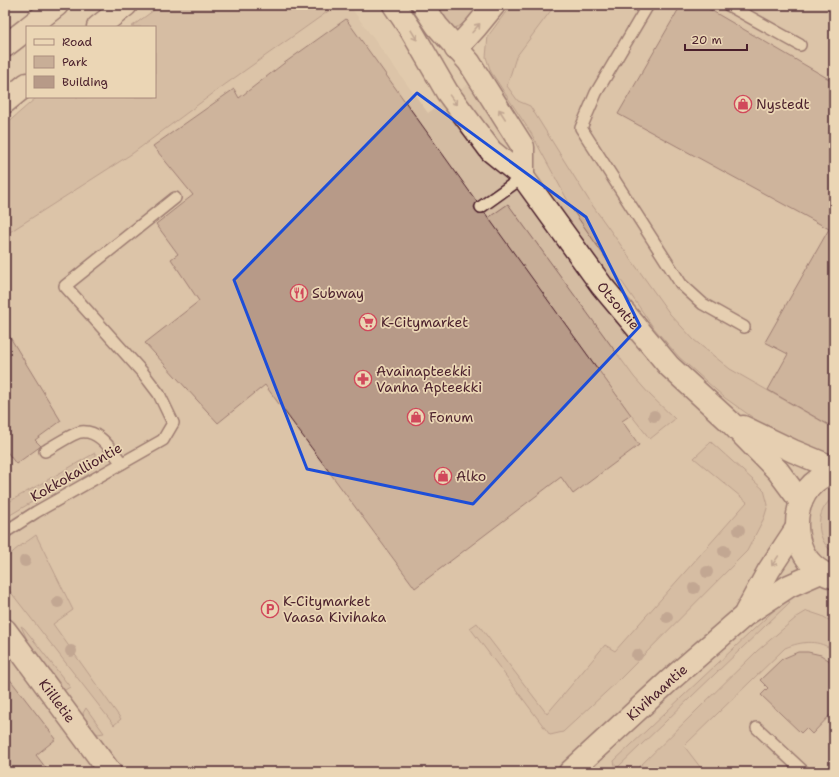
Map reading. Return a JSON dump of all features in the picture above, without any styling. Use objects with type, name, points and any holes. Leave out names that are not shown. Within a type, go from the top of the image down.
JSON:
[{"type":"main road","points":[[30,26],[57,5]]},
{"type":"main road","points":[[99,26],[126,5]]},
{"type":"main road","name":"Otsontie","points":[[394,5],[447,92],[491,151],[524,177],[602,286],[669,366],[729,420],[778,470],[801,502]]},
{"type":"main road","points":[[423,5],[437,26],[468,62],[523,147],[524,177]]},
{"type":"main road","points":[[432,66],[456,49],[494,5]]},
{"type":"main road","points":[[5,46],[26,30]]},
{"type":"main road","points":[[5,102],[26,85]]},
{"type":"main road","name":"Otsontie","points":[[729,420],[834,470]]},
{"type":"main road","points":[[827,575],[808,560],[800,545],[796,529],[797,516],[801,502],[809,488],[822,477],[834,470]]},
{"type":"main road","name":"Kivihaantie","points":[[745,615],[769,570],[796,529]]},
{"type":"main road","name":"Kivihaantie","points":[[570,772],[669,681],[745,615],[789,586],[827,575]]},
{"type":"main road","name":"Kiilletie","points":[[5,630],[110,772]]},
{"type":"lane","points":[[648,5],[596,93],[580,128],[681,284],[704,304],[744,327]]},
{"type":"lane","points":[[728,5],[800,46]]},
{"type":"lane","points":[[481,207],[524,177]]},
{"type":"lane","name":"Kokkokalliontie","points":[[5,532],[36,512],[163,440],[173,423],[159,394],[143,373],[65,286],[175,198]]},
{"type":"lane","points":[[45,451],[80,431],[93,433],[104,441],[122,463]]},
{"type":"lane","points":[[757,728],[804,772]]},
{"type":"highlighted area","points":[[417,93],[586,217],[640,326],[473,504],[307,469],[234,280]]},
{"type":"shaded area","points":[[337,5],[349,5],[428,113],[485,72],[535,5],[834,5],[834,772],[5,772],[5,235],[133,153],[223,86]]},
{"type":"green space","points":[[161,5],[337,5],[223,86],[133,153],[5,235],[5,125],[36,98],[156,98],[156,26],[132,26]]},
{"type":"green space","points":[[434,5],[480,5],[470,18],[463,24],[458,27],[448,29]]},
{"type":"green space","points":[[511,5],[555,5],[516,57],[507,86],[518,101],[530,106],[590,202],[670,314],[694,340],[730,369],[828,425],[834,415],[834,455],[825,455],[769,429],[725,398],[679,357],[653,327],[574,212],[531,133],[491,72],[486,57],[488,36]]},
{"type":"green space","points":[[508,204],[634,377],[675,419],[650,439],[488,218]]},
{"type":"green space","points":[[711,442],[764,490],[768,505],[764,518],[747,551],[619,680],[563,732],[550,735],[470,628],[477,623],[547,714],[605,645],[615,651],[747,502],[694,458]]},
{"type":"green space","points":[[95,453],[96,464],[5,518],[5,504]]},
{"type":"green space","points":[[834,497],[834,553],[823,541],[819,525],[823,510],[827,503]]},
{"type":"green space","points":[[36,535],[73,610],[53,624],[121,719],[114,725],[6,586],[5,562],[15,550]]},
{"type":"green space","points":[[785,600],[790,602],[616,769],[614,761]]},
{"type":"green space","points":[[807,611],[822,616],[834,623],[834,651],[822,644],[810,642],[785,648],[684,746],[704,772],[665,772],[653,769],[649,772],[635,771],[757,651],[797,617]]},
{"type":"green space","points":[[21,626],[70,687],[65,690],[60,688],[32,651]]},
{"type":"green space","points":[[86,708],[104,733],[98,734],[88,725],[83,713]]},
{"type":"building","points":[[681,5],[702,5],[834,82],[834,415],[829,425],[768,390],[788,354],[765,342],[829,229],[618,114]]},
{"type":"building","name":"K-Citymarket","points":[[346,19],[477,202],[474,207],[476,211],[478,213],[485,213],[631,415],[622,421],[639,445],[573,494],[561,477],[415,588],[265,385],[218,423],[145,343],[199,301],[171,259],[178,254],[156,224],[193,195],[153,146],[234,89],[239,98],[283,64]]},
{"type":"building","points":[[5,329],[61,421],[35,440],[41,446],[16,464],[5,449]]},
{"type":"building","points":[[798,652],[808,652],[821,655],[834,664],[834,711],[812,734],[806,728],[801,733],[761,695],[768,688],[760,680],[782,659]]},
{"type":"building","points":[[5,673],[56,739],[36,755],[49,772],[5,772]]},
{"type":"place","name":"Nystedt","points":[[743,104]]},
{"type":"place","name":"Subway","points":[[299,293]]},
{"type":"place","name":"K-Citymarket","points":[[368,322]]},
{"type":"place","name":"Avainapteekki Vanha Apteekki","points":[[363,379]]},
{"type":"place","name":"Fonum","points":[[416,417]]},
{"type":"place","name":"Alko","points":[[443,476]]},
{"type":"place","name":"K-Citymarket Vaasa Kivihaka","points":[[270,609]]}]
